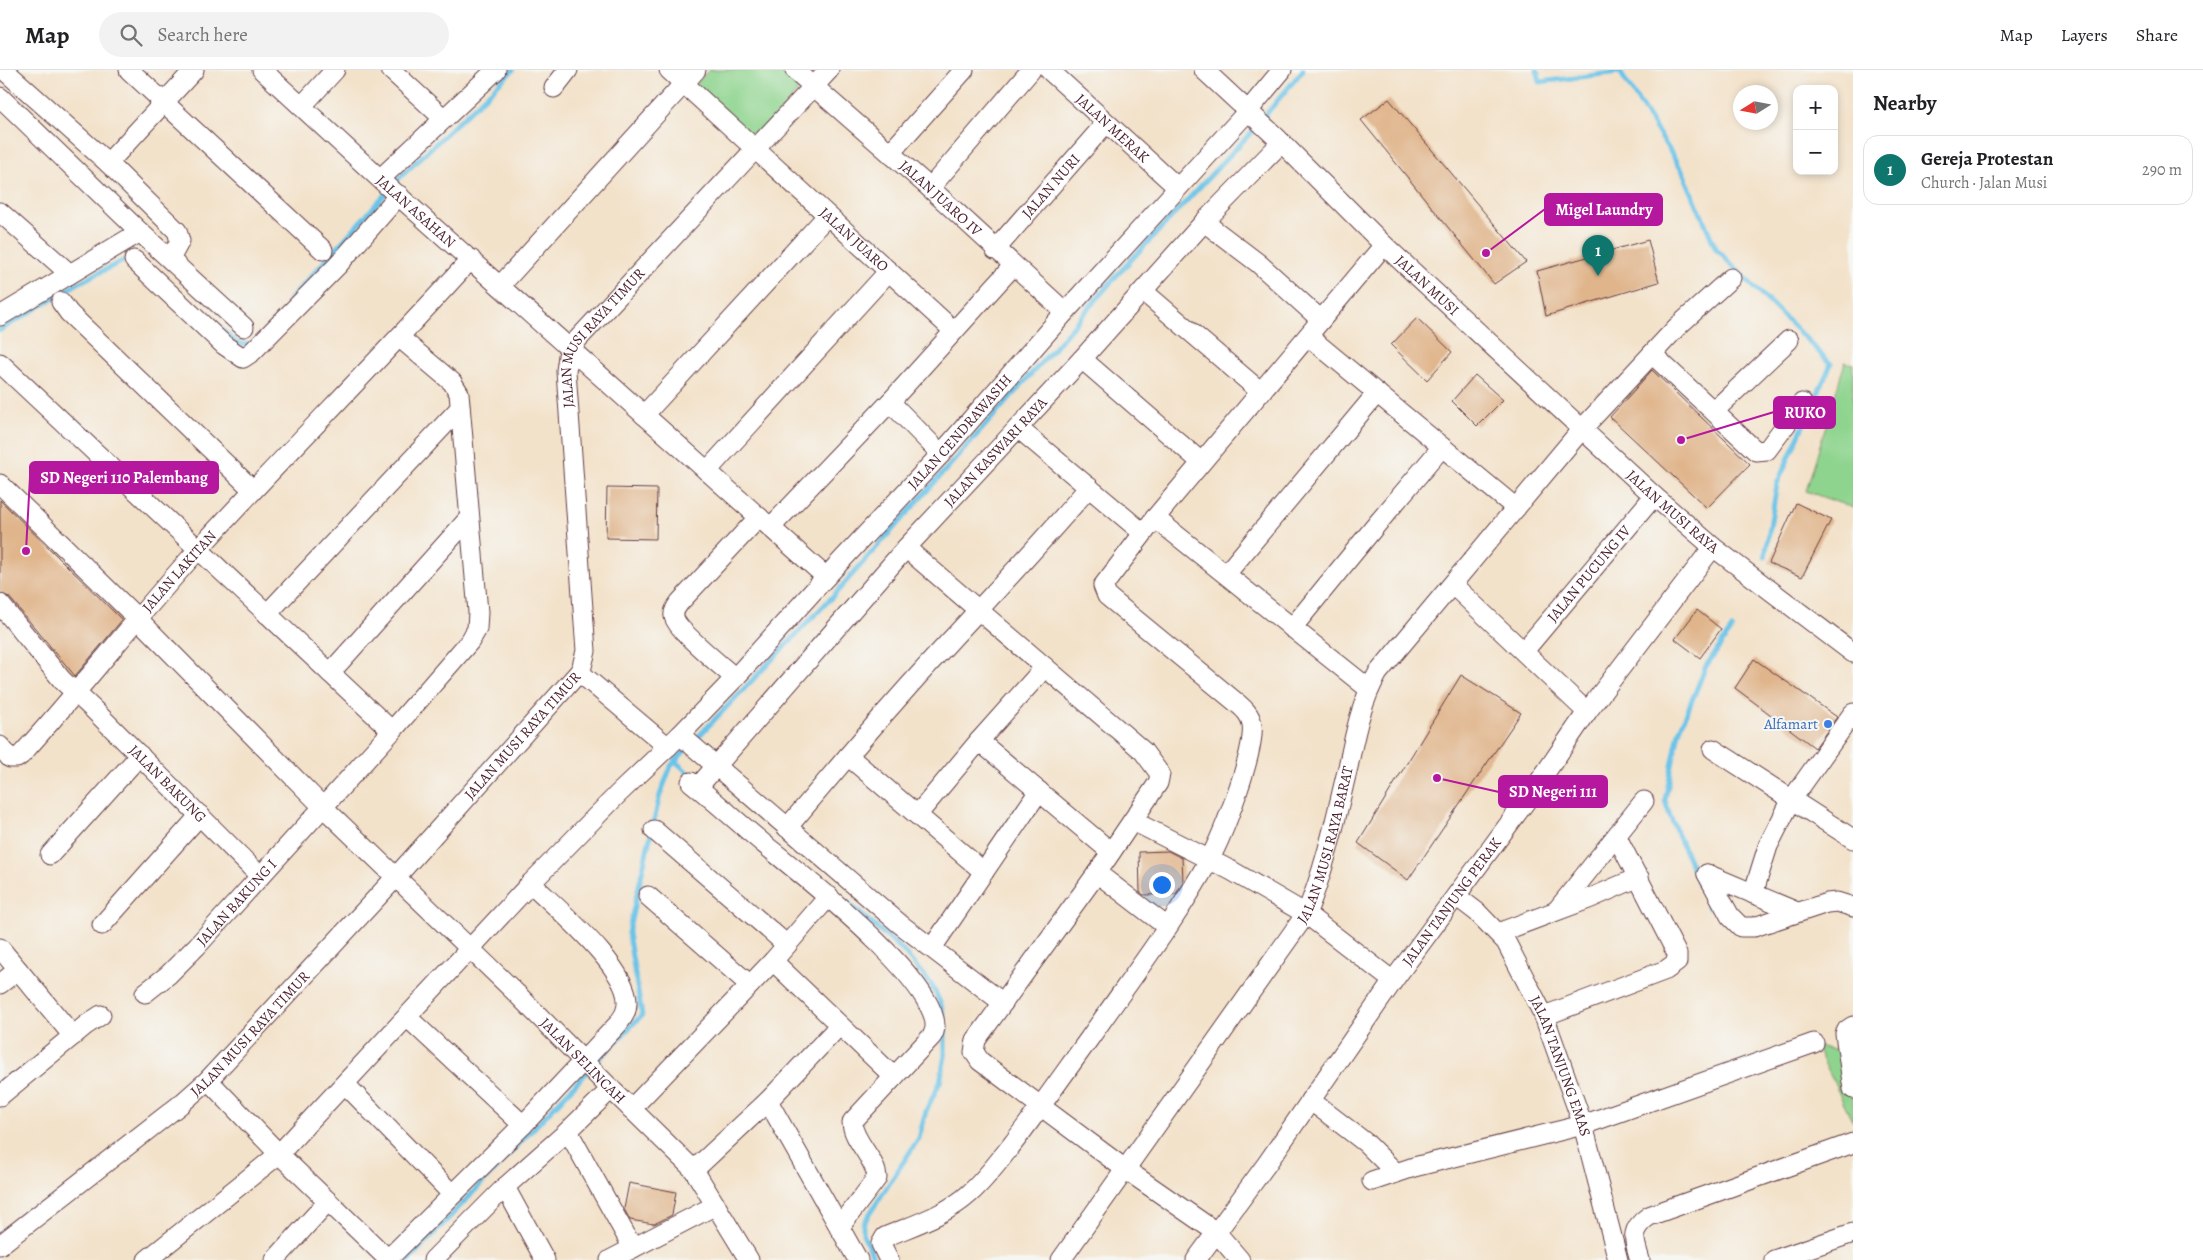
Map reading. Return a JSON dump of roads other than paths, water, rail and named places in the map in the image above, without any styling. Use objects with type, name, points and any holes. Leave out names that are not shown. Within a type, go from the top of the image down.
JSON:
[{"type":"street","points":[[4,70],[108,163],[177,231],[180,240],[170,259]]},
{"type":"street","points":[[129,70],[323,250]]},
{"type":"street","points":[[108,163],[194,70]]},
{"type":"street","name":"JALAN ASAHAN","points":[[262,70],[500,286],[826,577]]},
{"type":"street","points":[[302,106],[336,70]]},
{"type":"street","points":[[391,70],[443,118]]},
{"type":"street","points":[[134,260],[224,345],[243,358],[252,352],[338,265],[389,186],[443,118],[496,70]]},
{"type":"street","points":[[554,88],[568,70]]},
{"type":"street","name":"JALAN JUARO IV","points":[[795,70],[930,188],[995,250],[1065,312]]},
{"type":"street","name":"JALAN MUSI RAYA TIMUR","points":[[0,1245],[181,1104],[208,1080],[395,878],[580,672],[584,665],[586,651],[566,371],[567,361],[578,340],[829,70]]},
{"type":"street","points":[[890,153],[964,70]]},
{"type":"street","points":[[930,188],[1030,70]]},
{"type":"street","name":"JALAN MERAK","points":[[1049,70],[1177,187]]},
{"type":"street","points":[[1204,70],[1278,140]]},
{"type":"street","name":"JALAN CENDRAWASIH","points":[[147,1260],[279,1154],[408,1018],[469,948],[617,795],[683,744],[735,678],[826,577],[942,454],[1177,187],[1250,114],[1282,70]]},
{"type":"street","points":[[500,286],[683,74]]},
{"type":"street","name":"JALAN JUARO","points":[[683,74],[754,150],[889,270],[954,331]]},
{"type":"street","points":[[0,97],[140,232],[244,328]]},
{"type":"street","name":"JALAN NURI","points":[[995,250],[1106,123]]},
{"type":"street","name":"JALAN KASWARI RAYA","points":[[703,780],[906,548],[1144,292],[1278,140]]},
{"type":"street","name":"JALAN MUSI","points":[[1278,140],[1384,245],[1581,430]]},
{"type":"street","points":[[644,415],[827,216]]},
{"type":"street","points":[[3,220],[70,274]]},
{"type":"street","points":[[1204,222],[1258,263],[1321,320]]},
{"type":"street","points":[[0,316],[140,232]]},
{"type":"street","points":[[889,1260],[881,1240],[954,1206],[969,1194],[986,1176],[1041,1107],[1166,926],[1209,860],[1233,806],[1248,754],[1252,730],[1251,722],[1241,706],[1104,593],[1103,586],[1201,462],[1384,245]]},
{"type":"street","name":"JALAN LAKITAN","points":[[395,878],[138,619],[253,490],[400,338],[470,259]]},
{"type":"street","points":[[735,678],[686,634],[675,620],[674,613],[680,602],[890,402],[1013,266]]},
{"type":"street","points":[[707,471],[889,270]]},
{"type":"street","name":"JALAN MUSI RAYA BARAT","points":[[1061,1260],[1306,914],[1318,886],[1359,720],[1369,689],[1378,673],[1581,430],[1700,304],[1731,278]]},
{"type":"street","points":[[1144,292],[1261,392]]},
{"type":"street","points":[[61,302],[69,312],[253,490]]},
{"type":"street","points":[[1308,336],[1516,508]]},
{"type":"street","name":"JALAN BAKUNG I","points":[[145,993],[168,975],[192,952],[392,731],[470,640],[477,629],[478,612],[457,387],[400,338]]},
{"type":"street","points":[[1714,411],[1789,340]]},
{"type":"street","points":[[1652,354],[1753,449],[1760,452],[1770,447],[1802,403]]},
{"type":"street","points":[[1082,359],[1201,462]]},
{"type":"street","points":[[0,363],[392,731]]},
{"type":"street","points":[[1226,574],[1377,393]]},
{"type":"street","points":[[890,402],[942,454]]},
{"type":"street","points":[[267,614],[460,408]]},
{"type":"street","points":[[1018,428],[1143,533]]},
{"type":"street","name":"JALAN MUSI RAYA","points":[[1581,430],[1713,547],[1853,653]]},
{"type":"street","points":[[1292,628],[1442,447]]},
{"type":"street","points":[[0,484],[138,619],[17,758],[8,757],[0,746]]},
{"type":"street","points":[[787,828],[848,756],[1044,541],[1089,487]]},
{"type":"street","name":"JALAN PUCUNG IV","points":[[1524,651],[1654,496]]},
{"type":"street","points":[[330,673],[469,518]]},
{"type":"street","points":[[1155,518],[1369,689]]},
{"type":"street","name":"JALAN TANJUNG PERAK","points":[[1196,1260],[1393,982],[1526,801],[1587,712],[1713,547]]},
{"type":"street","points":[[906,548],[1143,751],[1159,770],[1160,774],[1158,783],[1097,873],[976,1040],[974,1052],[980,1061],[1125,1170],[1216,1232],[1240,1260]]},
{"type":"street","points":[[1453,585],[1587,712]]},
{"type":"street","name":"JALAN BAKUNG","points":[[0,604],[54,672],[140,755],[260,876]]},
{"type":"street","points":[[918,814],[979,741],[1045,667]]},
{"type":"street","points":[[580,672],[683,744],[703,780],[828,896],[885,931],[932,948],[1003,1003]]},
{"type":"street","points":[[1753,894],[1768,846],[1792,799],[1853,713]]},
{"type":"street","points":[[979,741],[1111,852]]},
{"type":"street","points":[[1712,749],[1853,839]]},
{"type":"street","points":[[50,855],[140,755]]},
{"type":"street","points":[[848,756],[984,872]]},
{"type":"street","points":[[703,780],[787,828],[885,931],[903,970],[925,999],[936,1026],[932,1036],[852,1122],[854,1130],[877,1176],[840,1228]]},
{"type":"street","points":[[932,948],[1039,791]]},
{"type":"street","points":[[1555,912],[1644,801]]},
{"type":"street","points":[[102,925],[200,815]]},
{"type":"street","points":[[1132,821],[1261,887],[1306,914],[1393,982]]},
{"type":"street","points":[[654,830],[787,945]]},
{"type":"street","points":[[1544,1016],[1676,965],[1677,954],[1617,837]]},
{"type":"street","points":[[1097,873],[1166,926]]},
{"type":"street","points":[[1797,912],[1707,874],[1730,916],[1741,927],[1754,927],[1827,903],[1836,902],[1853,907]]},
{"type":"street","points":[[1498,933],[1555,912],[1639,877]]},
{"type":"street","name":"JALAN SELINCAH","points":[[395,878],[516,993],[694,1170],[749,1260]]},
{"type":"street","points":[[208,1080],[279,1154],[388,1259],[586,1064],[625,1014],[626,993],[616,970],[531,883]]},
{"type":"street","points":[[648,896],[750,985]]},
{"type":"street","points":[[631,1109],[787,945],[828,896]]},
{"type":"street","name":"JALAN TANJUNG EMAS","points":[[1456,896],[1498,933],[1526,979],[1544,1016],[1583,1125],[1618,1260]]},
{"type":"street","points":[[0,948],[72,1036]]},
{"type":"street","points":[[772,961],[894,1078]]},
{"type":"street","points":[[0,984],[18,970]]},
{"type":"street","points":[[0,1096],[72,1036],[102,1015]]},
{"type":"street","points":[[408,1018],[523,1125]]},
{"type":"street","points":[[694,1170],[768,1101],[839,1026]]},
{"type":"street","points":[[1853,1026],[1845,1034],[1853,1090]]},
{"type":"street","points":[[1372,1181],[1396,1173],[1583,1125],[1814,1043]]},
{"type":"street","points":[[345,1084],[452,1194]]},
{"type":"street","points":[[441,1257],[505,1187],[568,1131],[608,1086]]},
{"type":"street","points":[[1310,1100],[1366,1143],[1396,1173]]},
{"type":"street","points":[[768,1101],[858,1260]]},
{"type":"street","points":[[568,1131],[633,1248]]},
{"type":"street","points":[[1640,1260],[1635,1242],[1635,1232],[1637,1226],[1649,1216],[1853,1143]]},
{"type":"street","points":[[505,1187],[545,1260]]},
{"type":"street","points":[[275,1260],[328,1201]]},
{"type":"street","points":[[610,1260],[716,1205]]},
{"type":"street","points":[[1774,1260],[1853,1233]]},
{"type":"waterway","points":[[392,185],[513,70]]},
{"type":"waterway","points":[[1262,119],[1303,70]]},
{"type":"waterway","points":[[1537,70],[1540,82],[1620,72],[1683,172],[1716,249],[1831,364],[1777,484],[1765,557]]},
{"type":"waterway","points":[[694,741],[834,595],[1116,276],[1257,126]]},
{"type":"waterway","points":[[289,301],[387,192]]},
{"type":"waterway","points":[[0,330],[80,282],[129,258]]},
{"type":"waterway","points":[[209,318],[237,343],[250,345]]},
{"type":"waterway","points":[[1709,908],[1665,800],[1679,732],[1706,666],[1732,629]]},
{"type":"waterway","points":[[593,1065],[642,1015],[628,933],[660,795],[671,766],[688,747]]},
{"type":"waterway","points":[[675,761],[694,778]]},
{"type":"waterway","points":[[848,903],[902,950],[931,984],[941,1004],[945,1023],[945,1056],[940,1082],[926,1111],[919,1138],[863,1224],[863,1234],[875,1260]]},
{"type":"waterway","points":[[409,1260],[587,1072]]},
{"type":"place","name":"Migel Laundry","points":[[1486,253]]},
{"type":"place","name":"Gereja Protestan","points":[[1598,276]]},
{"type":"place","name":"RUKO","points":[[1681,440]]},
{"type":"place","name":"SD Negeri 110 Palembang","points":[[26,551]]},
{"type":"place","name":"Alfamart","points":[[1828,724]]},
{"type":"place","name":"SD Negeri 111","points":[[1437,778]]}]
